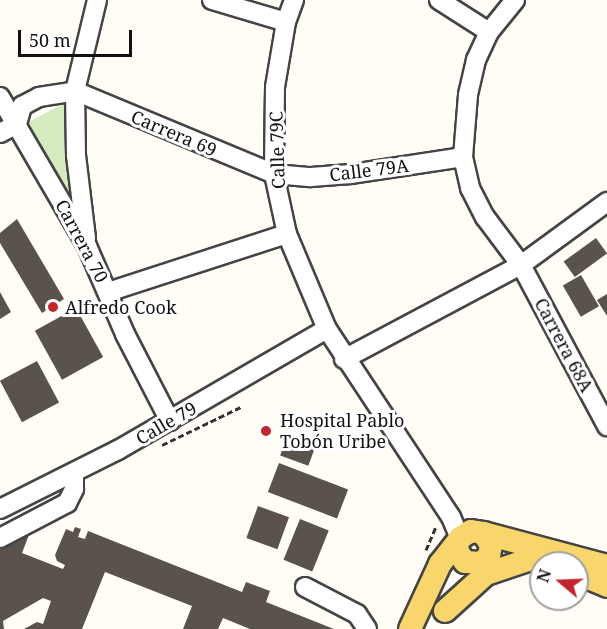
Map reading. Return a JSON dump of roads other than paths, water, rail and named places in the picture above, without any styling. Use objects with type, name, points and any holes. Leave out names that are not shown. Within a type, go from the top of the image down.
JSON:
[{"type":"main road","points":[[441,620],[491,545],[468,536]]},
{"type":"main road","points":[[468,536],[462,560],[529,561]]},
{"type":"main road","points":[[468,536],[607,566]]},
{"type":"main road","points":[[410,629],[440,564],[468,536]]},
{"type":"main road","points":[[441,620],[486,574],[529,563]]},
{"type":"main road","points":[[589,578],[607,586]]},
{"type":"street","points":[[87,246],[76,155],[75,92],[97,0]]},
{"type":"street","points":[[212,0],[286,22]]},
{"type":"street","name":"Calle 79C","points":[[294,0],[286,22],[275,87],[274,174],[287,234],[327,329]]},
{"type":"street","points":[[439,0],[489,32]]},
{"type":"street","name":"Carrera 68A","points":[[515,0],[489,32],[476,60],[468,95],[463,157],[470,188],[485,217],[521,265],[607,426]]},
{"type":"street","points":[[0,133],[16,124],[22,106],[39,97],[75,92]]},
{"type":"street","name":"Carrera 69","points":[[75,92],[274,174]]},
{"type":"street","name":"Carrera 70","points":[[0,97],[87,246],[170,421]]},
{"type":"street","name":"Calle 79A","points":[[274,174],[312,177],[351,174],[463,157]]},
{"type":"street","points":[[344,359],[521,265],[607,202]]},
{"type":"street","points":[[108,292],[287,234]]},
{"type":"street","points":[[327,329],[344,359],[451,517],[468,536]]},
{"type":"street","name":"Calle 79","points":[[0,509],[74,473],[170,421],[327,329]]},
{"type":"street","points":[[0,538],[67,503],[75,489],[74,473]]},
{"type":"street","points":[[304,587],[357,614],[367,629]]},
{"type":"place","name":"Alfredo Cook","points":[[53,307]]},
{"type":"place","name":"Hospital Pablo Tobón Uribe","points":[[266,431]]}]
